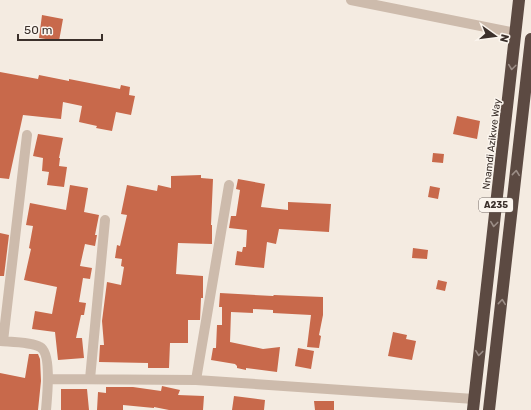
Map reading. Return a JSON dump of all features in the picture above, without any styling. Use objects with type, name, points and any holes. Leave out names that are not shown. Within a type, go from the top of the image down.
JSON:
[{"type":"highway","name":"Nnamdi Azikwe Way","points":[[473,405],[519,0]]},
{"type":"highway","name":"A235","points":[[489,410],[531,39]]},
{"type":"street","points":[[350,0],[516,33]]},
{"type":"street","points":[[27,135],[1,341],[40,346],[43,349],[49,378],[46,410]]},
{"type":"street","points":[[196,380],[229,185]]},
{"type":"street","points":[[90,379],[105,220]]},
{"type":"street","points":[[49,378],[196,380],[473,405]]},
{"type":"building","points":[[42,15],[63,19],[59,41],[39,38]]},
{"type":"building","points":[[0,72],[38,79],[39,75],[69,81],[69,79],[120,89],[121,85],[130,87],[129,95],[135,96],[131,115],[116,112],[112,131],[96,128],[97,126],[79,122],[82,106],[63,102],[61,119],[23,115],[9,179],[0,178]]},
{"type":"building","points":[[457,116],[480,121],[477,139],[453,134]]},
{"type":"building","points":[[38,134],[63,138],[59,166],[67,167],[64,187],[47,185],[49,172],[42,171],[43,158],[33,156]]},
{"type":"building","points":[[433,153],[444,154],[443,163],[432,162]]},
{"type":"building","points":[[201,175],[201,178],[213,179],[211,225],[212,244],[178,243],[176,274],[203,276],[203,298],[201,298],[200,320],[188,320],[188,343],[170,343],[169,368],[148,368],[148,363],[99,362],[100,345],[104,345],[102,321],[107,282],[121,285],[124,267],[121,266],[122,259],[115,258],[117,245],[120,246],[127,215],[121,214],[127,185],[157,191],[158,185],[171,188],[171,176]]},
{"type":"building","points":[[238,179],[265,184],[261,207],[288,210],[288,202],[331,204],[329,232],[279,229],[276,244],[267,242],[264,268],[235,265],[237,251],[242,252],[243,247],[246,247],[247,230],[229,228],[231,216],[236,216],[240,190],[236,189]]},
{"type":"building","points":[[70,185],[88,188],[84,212],[99,215],[95,235],[97,235],[95,246],[85,244],[80,266],[92,268],[90,279],[83,278],[79,302],[86,303],[84,315],[81,315],[76,338],[82,338],[84,358],[58,360],[55,332],[32,329],[35,311],[52,314],[57,287],[24,280],[31,249],[29,248],[33,226],[26,225],[30,203],[66,210]]},
{"type":"building","points":[[430,186],[440,188],[438,199],[428,197]]},
{"type":"building","points":[[0,233],[9,235],[4,276],[0,276]]},
{"type":"building","points":[[413,248],[428,250],[427,259],[412,258]]},
{"type":"building","points":[[438,280],[447,282],[445,291],[436,289]]},
{"type":"building","points":[[220,293],[323,297],[323,315],[319,335],[321,336],[319,348],[307,347],[311,315],[273,313],[273,310],[253,309],[253,313],[231,312],[230,342],[263,349],[280,347],[277,372],[246,368],[246,370],[237,368],[235,364],[211,360],[213,348],[216,348],[217,325],[222,325],[222,307],[219,307]]},
{"type":"building","points":[[393,332],[407,335],[406,339],[416,341],[412,360],[388,356]]},
{"type":"building","points":[[298,348],[314,351],[311,369],[295,366]]},
{"type":"building","points":[[29,354],[38,354],[40,359],[41,381],[38,410],[0,410],[0,373],[25,378]]},
{"type":"building","points":[[162,386],[180,390],[178,395],[204,396],[203,410],[169,410],[154,407],[123,405],[123,410],[97,410],[98,392],[106,393],[106,387],[133,387],[161,391]]},
{"type":"building","points":[[61,389],[87,389],[89,410],[61,410]]},
{"type":"building","points":[[234,396],[265,400],[264,410],[232,410]]},
{"type":"building","points":[[314,401],[334,401],[334,410],[315,410]]}]
